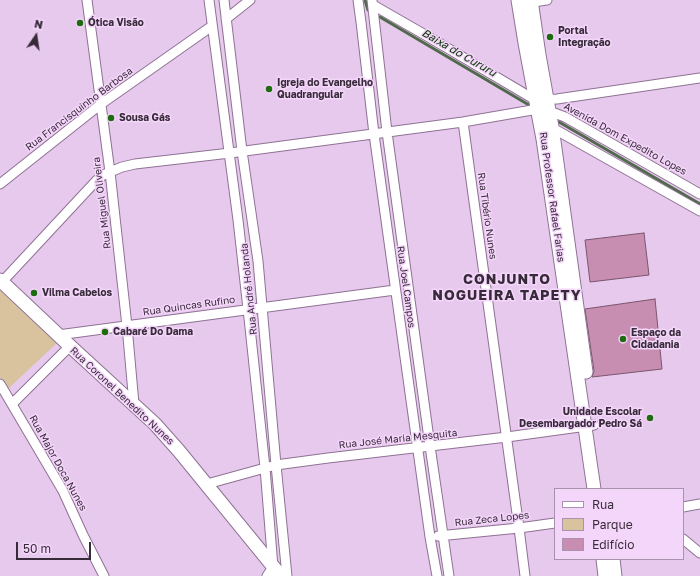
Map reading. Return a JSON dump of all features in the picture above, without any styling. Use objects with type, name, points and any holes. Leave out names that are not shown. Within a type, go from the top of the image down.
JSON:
[{"type":"main road","name":"Rua Professor Rafael Farias","points":[[525,1],[544,111],[589,426],[594,488]]},
{"type":"main road","name":"Rua Coronel Benedito Nunes","points":[[1,281],[155,424],[180,451],[207,484],[274,573]]},
{"type":"main road","name":"Rua Professor Rafael Farias","points":[[589,426],[603,488]]},
{"type":"main road","points":[[603,560],[605,576]]},
{"type":"main road","points":[[613,560],[615,576]]},
{"type":"street","name":"Rua Miguel Oliveira","points":[[87,0],[110,172],[134,404]]},
{"type":"street","name":"Rua André Holanda","points":[[209,0],[230,153],[248,309],[265,468],[274,573]]},
{"type":"street","name":"Rua André Holanda","points":[[224,0],[242,151],[258,261],[276,465],[288,576]]},
{"type":"street","points":[[226,19],[250,0]]},
{"type":"street","name":"Rua Joel Campos","points":[[358,0],[395,290],[430,537],[437,576]]},
{"type":"street","points":[[525,1],[547,0]]},
{"type":"street","name":"Rua Joel Campos","points":[[373,3],[387,132],[449,576]]},
{"type":"street","name":"Avenida Dom Expedito Lopes","points":[[373,3],[532,98],[544,111],[700,211]]},
{"type":"street","points":[[362,22],[375,23]]},
{"type":"street","name":"Rua Francisquinho Barbosa","points":[[0,184],[101,104],[212,26]]},
{"type":"street","points":[[1,281],[96,181],[103,175],[122,167],[544,111],[557,100],[700,78]]},
{"type":"street","name":"Avenida Dom Expedito Lopes","points":[[544,111],[558,113],[572,120],[700,194]]},
{"type":"street","name":"Rua Tibério Nunes","points":[[463,122],[525,576]]},
{"type":"street","name":"Rua Quincas Rufino","points":[[58,335],[395,290]]},
{"type":"street","points":[[12,404],[70,346]]},
{"type":"street","name":"Rua Major Doca Nunes","points":[[0,384],[62,491],[104,576]]},
{"type":"street","name":"Rua José Maria Mesquita","points":[[207,484],[276,465],[589,426]]},
{"type":"street","points":[[684,507],[700,504]]},
{"type":"street","name":"Rua Zeca Lopes","points":[[430,537],[554,523]]},
{"type":"street","points":[[684,540],[700,553]]},
{"type":"green space","points":[[0,289],[58,342],[8,389],[0,377]]},
{"type":"building","points":[[644,233],[649,275],[590,282],[585,240]]},
{"type":"building","name":"Espaço da Cidadania","points":[[655,299],[662,369],[592,377],[594,371],[585,309]]},
{"type":"waterway","name":"Baixa do Cururu","points":[[365,0],[368,10]]},
{"type":"waterway","name":"Baixa do Cururu","points":[[380,17],[529,105]]},
{"type":"waterway","name":"Baixa do Cururu","points":[[559,122],[700,204]]},
{"type":"place","name":"Ótica Visão","points":[[80,23]]},
{"type":"place","name":"Portal Integração","points":[[550,37]]},
{"type":"place","name":"Igreja do Evangelho Quadrangular","points":[[269,89]]},
{"type":"place","name":"Sousa Gás","points":[[111,118]]},
{"type":"place","name":"Vilma Cabelos","points":[[34,293]]},
{"type":"place","name":"Cabaré Do Dama","points":[[105,332]]},
{"type":"place","name":"Espaço da Cidadania","points":[[623,339]]},
{"type":"place","name":"Unidade Escolar Desembargador Pedro Sá","points":[[650,418]]},
{"type":"district","name":"CONJUNTO NOGUEIRA TAPETY","points":[[507,288]]}]
